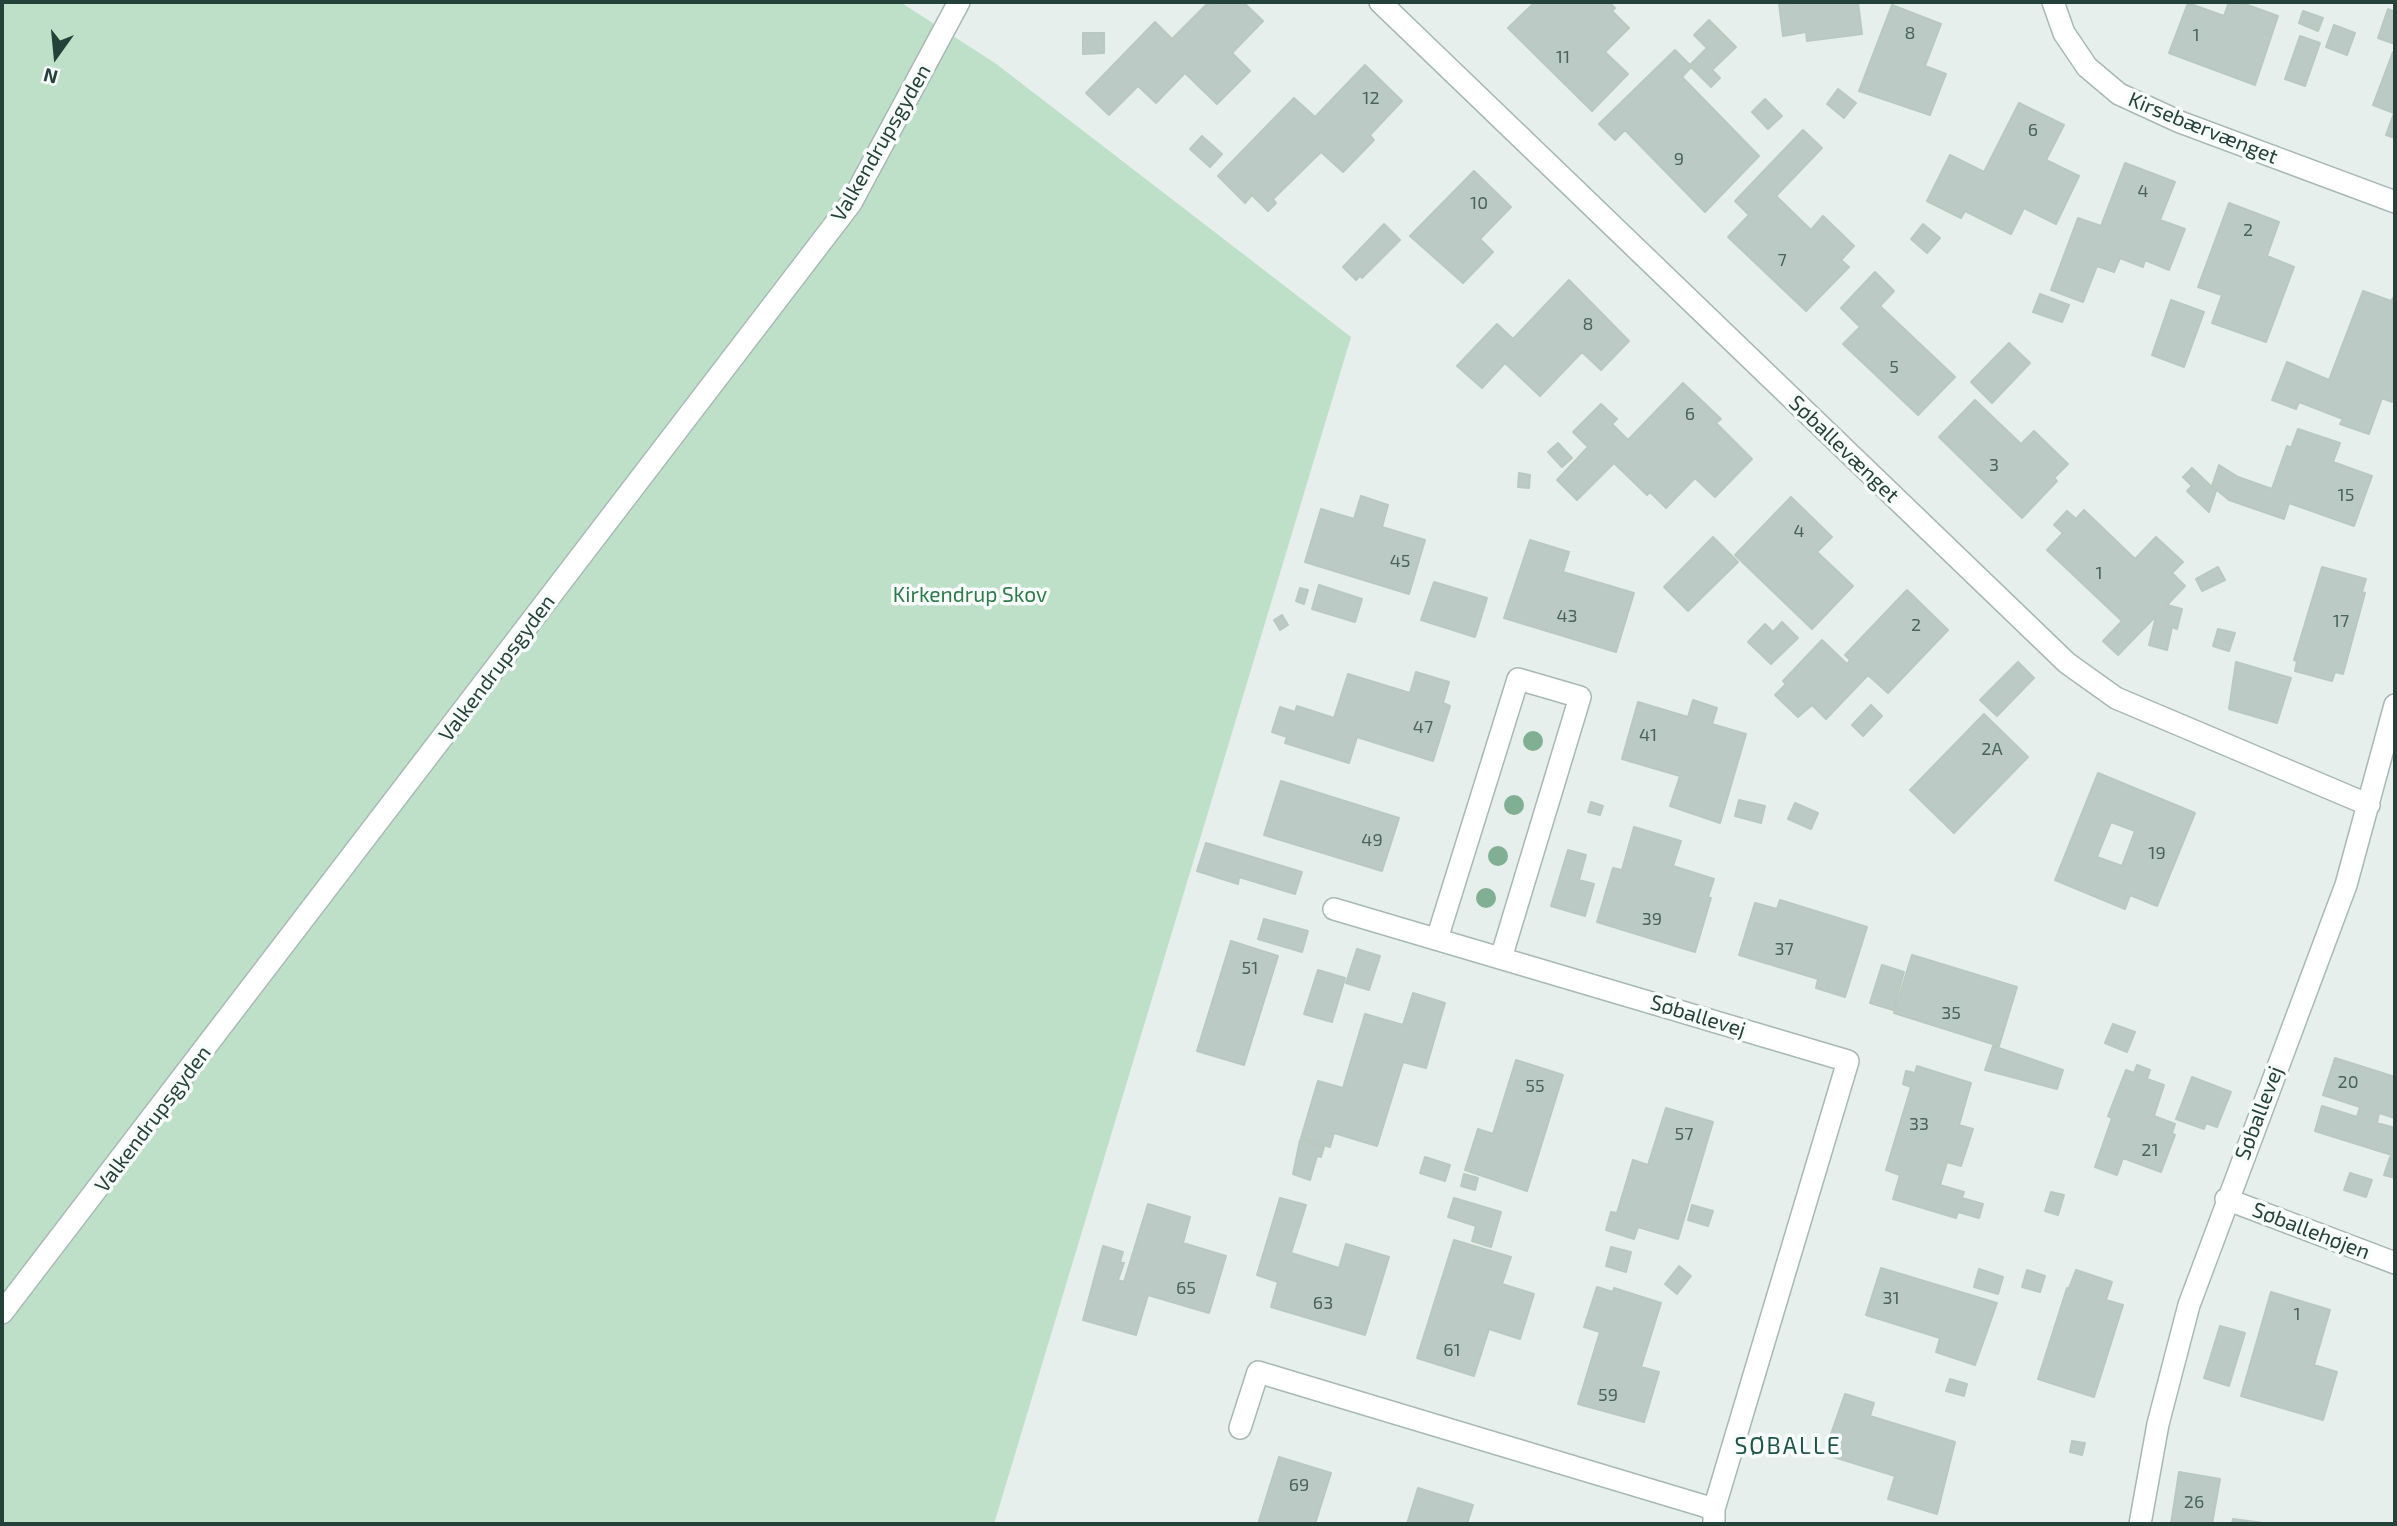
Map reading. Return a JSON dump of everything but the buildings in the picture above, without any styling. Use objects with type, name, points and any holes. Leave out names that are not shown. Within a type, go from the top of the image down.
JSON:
[{"type":"street","name":"Søballevænget","points":[[1380,2],[2067,663],[2116,698],[2369,805]]},
{"type":"street","name":"Kirsebærvænget","points":[[2053,2],[2064,33],[2087,67],[2119,94],[2180,122],[2395,202]]},
{"type":"street","name":"Valkendrupsgyden","points":[[2,1313],[851,203],[959,4]]},
{"type":"street","points":[[1437,939],[1518,679],[1580,697],[1501,958]]},
{"type":"street","name":"Søballevej","points":[[2140,1524],[2158,1424],[2179,1345],[2226,1199],[2346,885],[2395,705]]},
{"type":"street","name":"Søballevej","points":[[1240,1428],[1258,1372],[1714,1517],[1848,1061],[1334,909]]},
{"type":"street","name":"Søballehøjen","points":[[2226,1199],[2395,1263]]},
{"type":"green space","name":"Kirkendrup Skov","points":[[2,2],[900,2],[995,63],[1351,337],[994,1524],[2,1524]]},
{"type":"district","name":"SØBALLE","points":[[1788,1446]]}]
